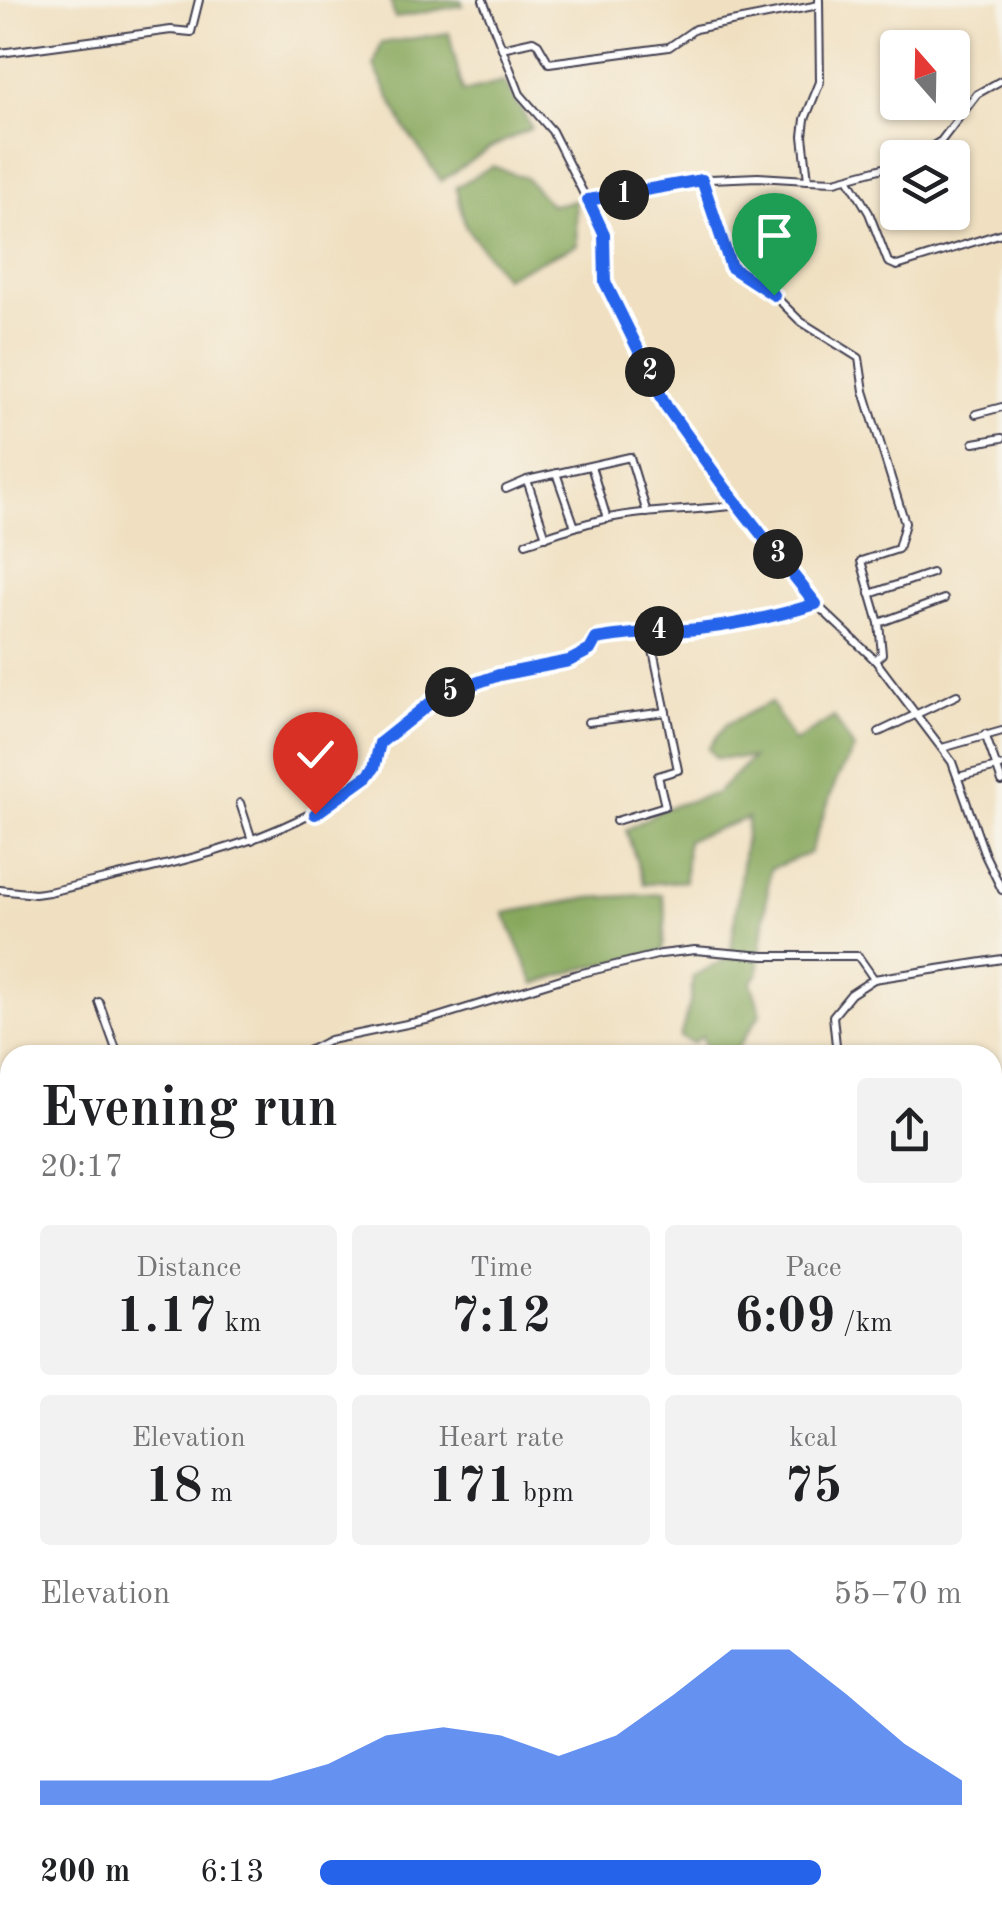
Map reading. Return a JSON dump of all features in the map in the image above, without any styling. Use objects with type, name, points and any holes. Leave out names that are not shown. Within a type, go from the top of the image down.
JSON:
[{"type":"street","points":[[0,54],[171,30],[191,32],[198,0]]},
{"type":"street","points":[[483,0],[520,94],[552,131],[604,234],[605,282],[666,406],[816,604],[875,660],[942,748],[958,778],[1002,890]]},
{"type":"street","points":[[502,48],[532,41],[549,63],[635,52],[669,47],[695,29],[819,2],[820,82],[805,118],[803,136],[808,180]]},
{"type":"street","points":[[942,140],[977,94],[1002,80]]},
{"type":"street","points":[[588,200],[702,180],[758,176],[848,178],[880,169]]},
{"type":"street","points":[[848,178],[869,213],[888,262],[897,266],[1002,233]]},
{"type":"street","points":[[702,180],[731,267],[774,295],[800,321],[859,358],[864,391],[905,523],[898,549],[861,561],[880,623],[882,654],[875,660]]},
{"type":"street","points":[[976,414],[1002,406]]},
{"type":"street","points":[[974,443],[1002,438]]},
{"type":"street","points":[[506,489],[527,480],[630,457],[647,513]]},
{"type":"street","points":[[591,466],[606,518]]},
{"type":"street","points":[[556,473],[575,527]]},
{"type":"street","points":[[527,480],[546,536]]},
{"type":"street","points":[[526,543],[606,518],[738,505]]},
{"type":"street","points":[[870,594],[932,573]]},
{"type":"street","points":[[880,623],[944,599]]},
{"type":"street","points":[[0,890],[49,892],[252,840],[315,814],[374,768],[380,743],[439,696],[499,675],[569,661],[590,650],[596,639],[707,628],[816,604]]},
{"type":"street","points":[[616,822],[665,806],[658,776],[678,770],[649,631]]},
{"type":"street","points":[[879,732],[958,695]]},
{"type":"street","points":[[588,722],[666,712]]},
{"type":"street","points":[[942,748],[1002,732]]},
{"type":"street","points":[[985,734],[1000,766],[1002,782]]},
{"type":"street","points":[[958,778],[1000,766]]},
{"type":"street","points":[[240,803],[252,840]]},
{"type":"street","points":[[323,1045],[344,1036],[431,1020],[574,975],[661,954],[696,950],[764,956],[858,956],[874,979]]},
{"type":"street","points":[[835,1045],[833,1016],[851,994],[874,979],[1002,959]]},
{"type":"street","points":[[99,1002],[114,1045]]},
{"type":"green space","points":[[390,0],[461,0],[463,5],[395,18]]},
{"type":"green space","points":[[449,33],[463,92],[504,82],[532,128],[490,148],[441,181],[405,128],[374,66],[381,43]]},
{"type":"green space","points":[[492,166],[526,178],[551,205],[575,201],[577,245],[504,277],[465,226],[456,187]]},
{"type":"green space","points":[[771,702],[794,742],[834,717],[854,749],[836,781],[810,853],[770,869],[758,974],[751,982],[761,1013],[740,1045],[704,1045],[702,1036],[693,1043],[680,1037],[693,976],[730,957],[748,818],[687,840],[685,881],[644,884],[626,830],[663,809],[717,793],[752,758],[716,758],[708,748],[727,724]]},
{"type":"green space","points":[[662,894],[666,913],[663,951],[535,984],[504,913],[589,898]]},
{"type":"route","points":[[315,814],[368,776],[380,743],[439,696],[531,666],[569,661],[590,650],[596,639],[635,631],[707,628],[816,604],[666,406],[605,282],[604,234],[588,200],[702,180],[731,267],[774,295]]}]
